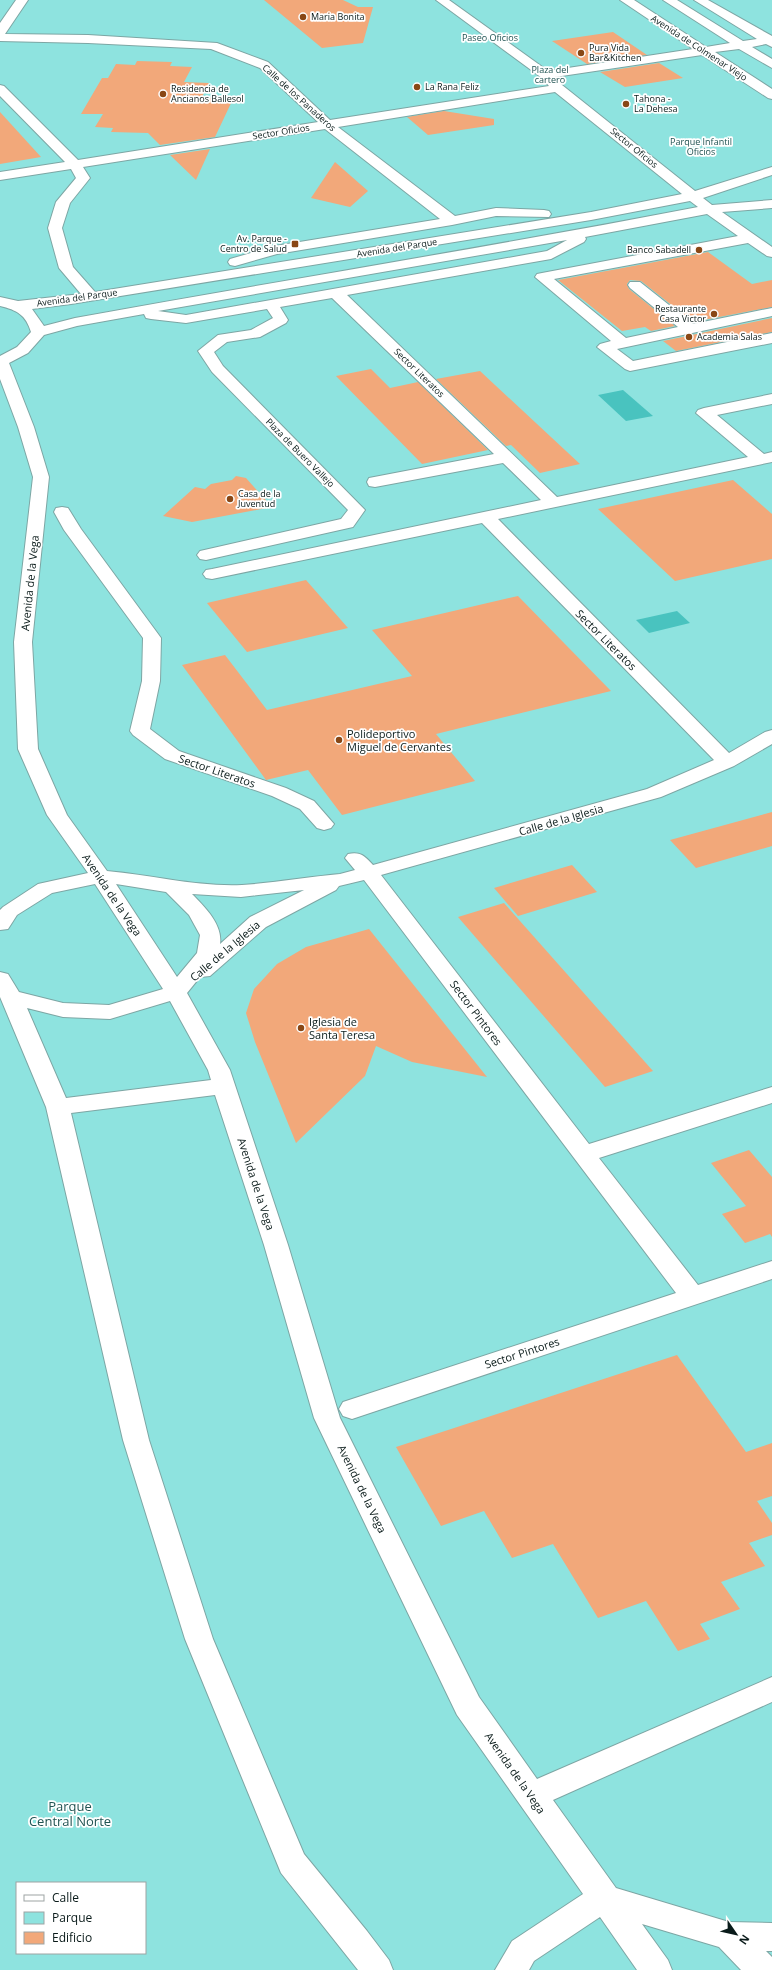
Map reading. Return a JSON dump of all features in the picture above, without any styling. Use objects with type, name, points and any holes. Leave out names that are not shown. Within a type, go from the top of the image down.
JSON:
[{"type":"street","points":[[0,32],[22,0]]},
{"type":"street","name":"Sector Oficios","points":[[442,0],[546,75],[558,88],[709,209]]},
{"type":"street","name":"Avenida de Colmenar Viejo","points":[[626,0],[772,95]]},
{"type":"street","points":[[670,0],[772,64]]},
{"type":"street","points":[[700,0],[771,41]]},
{"type":"street","points":[[737,22],[753,20]]},
{"type":"street","name":"Calle de los Panaderos","points":[[0,37],[88,39],[213,46],[264,65],[328,124],[452,221]]},
{"type":"street","points":[[546,75],[702,50],[771,41]]},
{"type":"street","name":"Sector Oficios","points":[[0,176],[558,88]]},
{"type":"street","points":[[0,89],[75,164],[83,178],[63,202],[55,228],[66,268],[91,296]]},
{"type":"street","name":"Avenida del Parque","points":[[17,306],[144,288],[591,216],[694,196],[772,171]]},
{"type":"street","name":"Avenida del Parque","points":[[39,332],[75,322],[273,286],[590,232],[709,209],[772,204]]},
{"type":"street","points":[[709,209],[764,245]]},
{"type":"street","points":[[144,288],[275,250],[452,221],[496,212],[591,216]]},
{"type":"street","points":[[128,313],[186,319],[272,305],[551,256],[590,232]]},
{"type":"street","points":[[623,343],[542,277],[764,245]]},
{"type":"street","points":[[635,285],[690,329]]},
{"type":"street","name":"Sector Literatos","points":[[336,293],[554,503]]},
{"type":"street","points":[[0,301],[17,306],[34,318],[39,332],[33,342],[20,352],[1,361]]},
{"type":"street","name":"Plaza de Buero Vallejo","points":[[206,555],[347,523],[357,510],[217,369],[206,351],[222,338],[255,334],[281,320],[272,305]]},
{"type":"street","points":[[772,312],[605,347],[630,366],[772,338]]},
{"type":"street","points":[[643,339],[669,358]]},
{"type":"street","name":"Avenida de la Vega","points":[[1,361],[26,426],[41,477],[23,642],[28,749],[57,815],[101,877],[176,992],[219,1070],[276,1246],[327,1418],[468,1706],[603,1898],[656,1970]]},
{"type":"street","points":[[767,458],[704,413],[772,399]]},
{"type":"street","points":[[375,482],[506,457]]},
{"type":"street","points":[[212,574],[767,458]]},
{"type":"street","name":"Sector Literatos","points":[[62,512],[73,530],[152,638],[151,681],[140,731],[172,755],[279,792],[307,805],[324,824]]},
{"type":"street","name":"Sector Literatos","points":[[486,517],[727,762]]},
{"type":"street","name":"Calle de la Iglesia","points":[[176,992],[258,922],[341,880],[362,865],[654,793],[727,762],[772,736]]},
{"type":"street","name":"Sector Pintores","points":[[362,865],[692,1296]]},
{"type":"street","name":"Calle de la Iglesia","points":[[0,924],[10,911],[45,888],[101,877],[128,879],[173,887],[241,891],[341,880]]},
{"type":"street","points":[[5,988],[63,1010],[110,1012],[176,992],[208,954],[211,935],[198,912],[173,887]]},
{"type":"street","points":[[5,988],[58,1107],[136,1440],[199,1639],[292,1863],[356,1941],[377,1970]]},
{"type":"street","points":[[58,1107],[224,1086]]},
{"type":"street","points":[[584,1154],[772,1095]]},
{"type":"street","name":"Sector Pintores","points":[[352,1410],[772,1270]]},
{"type":"street","points":[[531,1796],[772,1689]]},
{"type":"street","points":[[510,1970],[523,1951],[603,1898],[729,1936],[772,1937]]},
{"type":"street","points":[[729,1936],[763,1970]]},
{"type":"green space","points":[[0,0],[772,0],[772,1970],[0,1970]]},
{"type":"shaded area","points":[[623,390],[653,416],[626,421],[598,395]]},
{"type":"shaded area","points":[[677,611],[690,623],[649,633],[636,620]]},
{"type":"building","points":[[264,0],[343,0],[358,7],[373,7],[363,43],[322,48]]},
{"type":"building","points":[[613,32],[647,55],[587,64],[552,41]]},
{"type":"building","name":"Residencia de Ancianos Ballesol","points":[[137,61],[172,62],[170,66],[192,67],[184,82],[209,83],[202,97],[233,99],[215,137],[160,145],[148,133],[111,132],[113,128],[95,127],[103,114],[81,114],[102,78],[108,78],[116,64],[135,65]]},
{"type":"building","points":[[659,63],[683,78],[625,87],[600,72]]},
{"type":"building","points":[[444,111],[494,119],[494,125],[428,135],[407,117]]},
{"type":"building","points":[[0,112],[41,157],[0,164]]},
{"type":"building","points":[[210,149],[196,180],[170,155]]},
{"type":"building","points":[[335,162],[368,191],[350,207],[311,198]]},
{"type":"building","points":[[708,252],[752,284],[772,280],[772,307],[693,322],[641,281],[630,280],[627,284],[629,289],[675,326],[651,331],[645,327],[622,331],[558,280]]},
{"type":"building","points":[[772,318],[772,332],[676,351],[663,341]]},
{"type":"building","points":[[371,369],[390,388],[418,382],[488,450],[422,464],[336,376]]},
{"type":"building","points":[[480,371],[580,464],[540,473],[511,445],[506,446],[436,379]]},
{"type":"building","name":"Casa de la Juventud","points":[[236,476],[246,478],[272,507],[192,522],[163,516],[195,487],[205,489],[211,484],[232,480]]},
{"type":"building","points":[[733,480],[772,514],[772,559],[675,581],[598,509]]},
{"type":"building","points":[[306,580],[348,628],[247,652],[207,603]]},
{"type":"building","points":[[518,596],[611,691],[436,734],[475,781],[342,815],[308,770],[266,780],[182,665],[225,655],[267,710],[412,676],[372,630]]},
{"type":"building","points":[[772,812],[772,846],[696,868],[670,840]]},
{"type":"building","points":[[572,865],[597,892],[518,916],[494,888]]},
{"type":"building","points":[[504,903],[653,1071],[605,1087],[458,917]]},
{"type":"building","name":"Iglesia de Santa Teresa","points":[[369,929],[487,1077],[412,1062],[376,1046],[365,1076],[296,1143],[255,1042],[246,1013],[254,989],[277,964],[306,947]]},
{"type":"building","points":[[749,1150],[772,1177],[772,1237],[770,1234],[745,1243],[722,1214],[746,1206],[711,1163]]},
{"type":"building","points":[[677,1355],[746,1452],[772,1443],[772,1496],[757,1501],[772,1523],[772,1535],[749,1543],[765,1566],[721,1582],[740,1609],[700,1624],[710,1639],[678,1651],[646,1601],[598,1618],[553,1544],[512,1558],[484,1511],[441,1526],[396,1447]]},
{"type":"place","name":"Maria Bonita","points":[[303,17]]},
{"type":"place","name":"Pura Vida Bar&Kitchen","points":[[581,53]]},
{"type":"place","name":"La Rana Feliz","points":[[417,87]]},
{"type":"place","name":"Residencia de Ancianos Ballesol","points":[[163,94]]},
{"type":"place","name":"Tahona - La Dehesa","points":[[626,104]]},
{"type":"place","name":"Av. Parque - Centro de Salud","points":[[295,244]]},
{"type":"place","name":"Banco Sabadell","points":[[699,250]]},
{"type":"place","name":"Restaurante Casa Victor","points":[[714,314]]},
{"type":"place","name":"Academia Salas","points":[[689,337]]},
{"type":"place","name":"Casa de la Juventud","points":[[230,499]]},
{"type":"place","name":"Polideportivo Miguel de Cervantes","points":[[339,740]]},
{"type":"place","name":"Iglesia de Santa Teresa","points":[[301,1028]]},
{"type":"park label","name":"Paseo Oficios","points":[[490,38]]},
{"type":"park label","name":"Plaza del cartero","points":[[550,76]]},
{"type":"park label","name":"Parque Infantil Oficios","points":[[701,148]]},
{"type":"park label","name":"Parque Central Norte","points":[[70,1814]]}]
